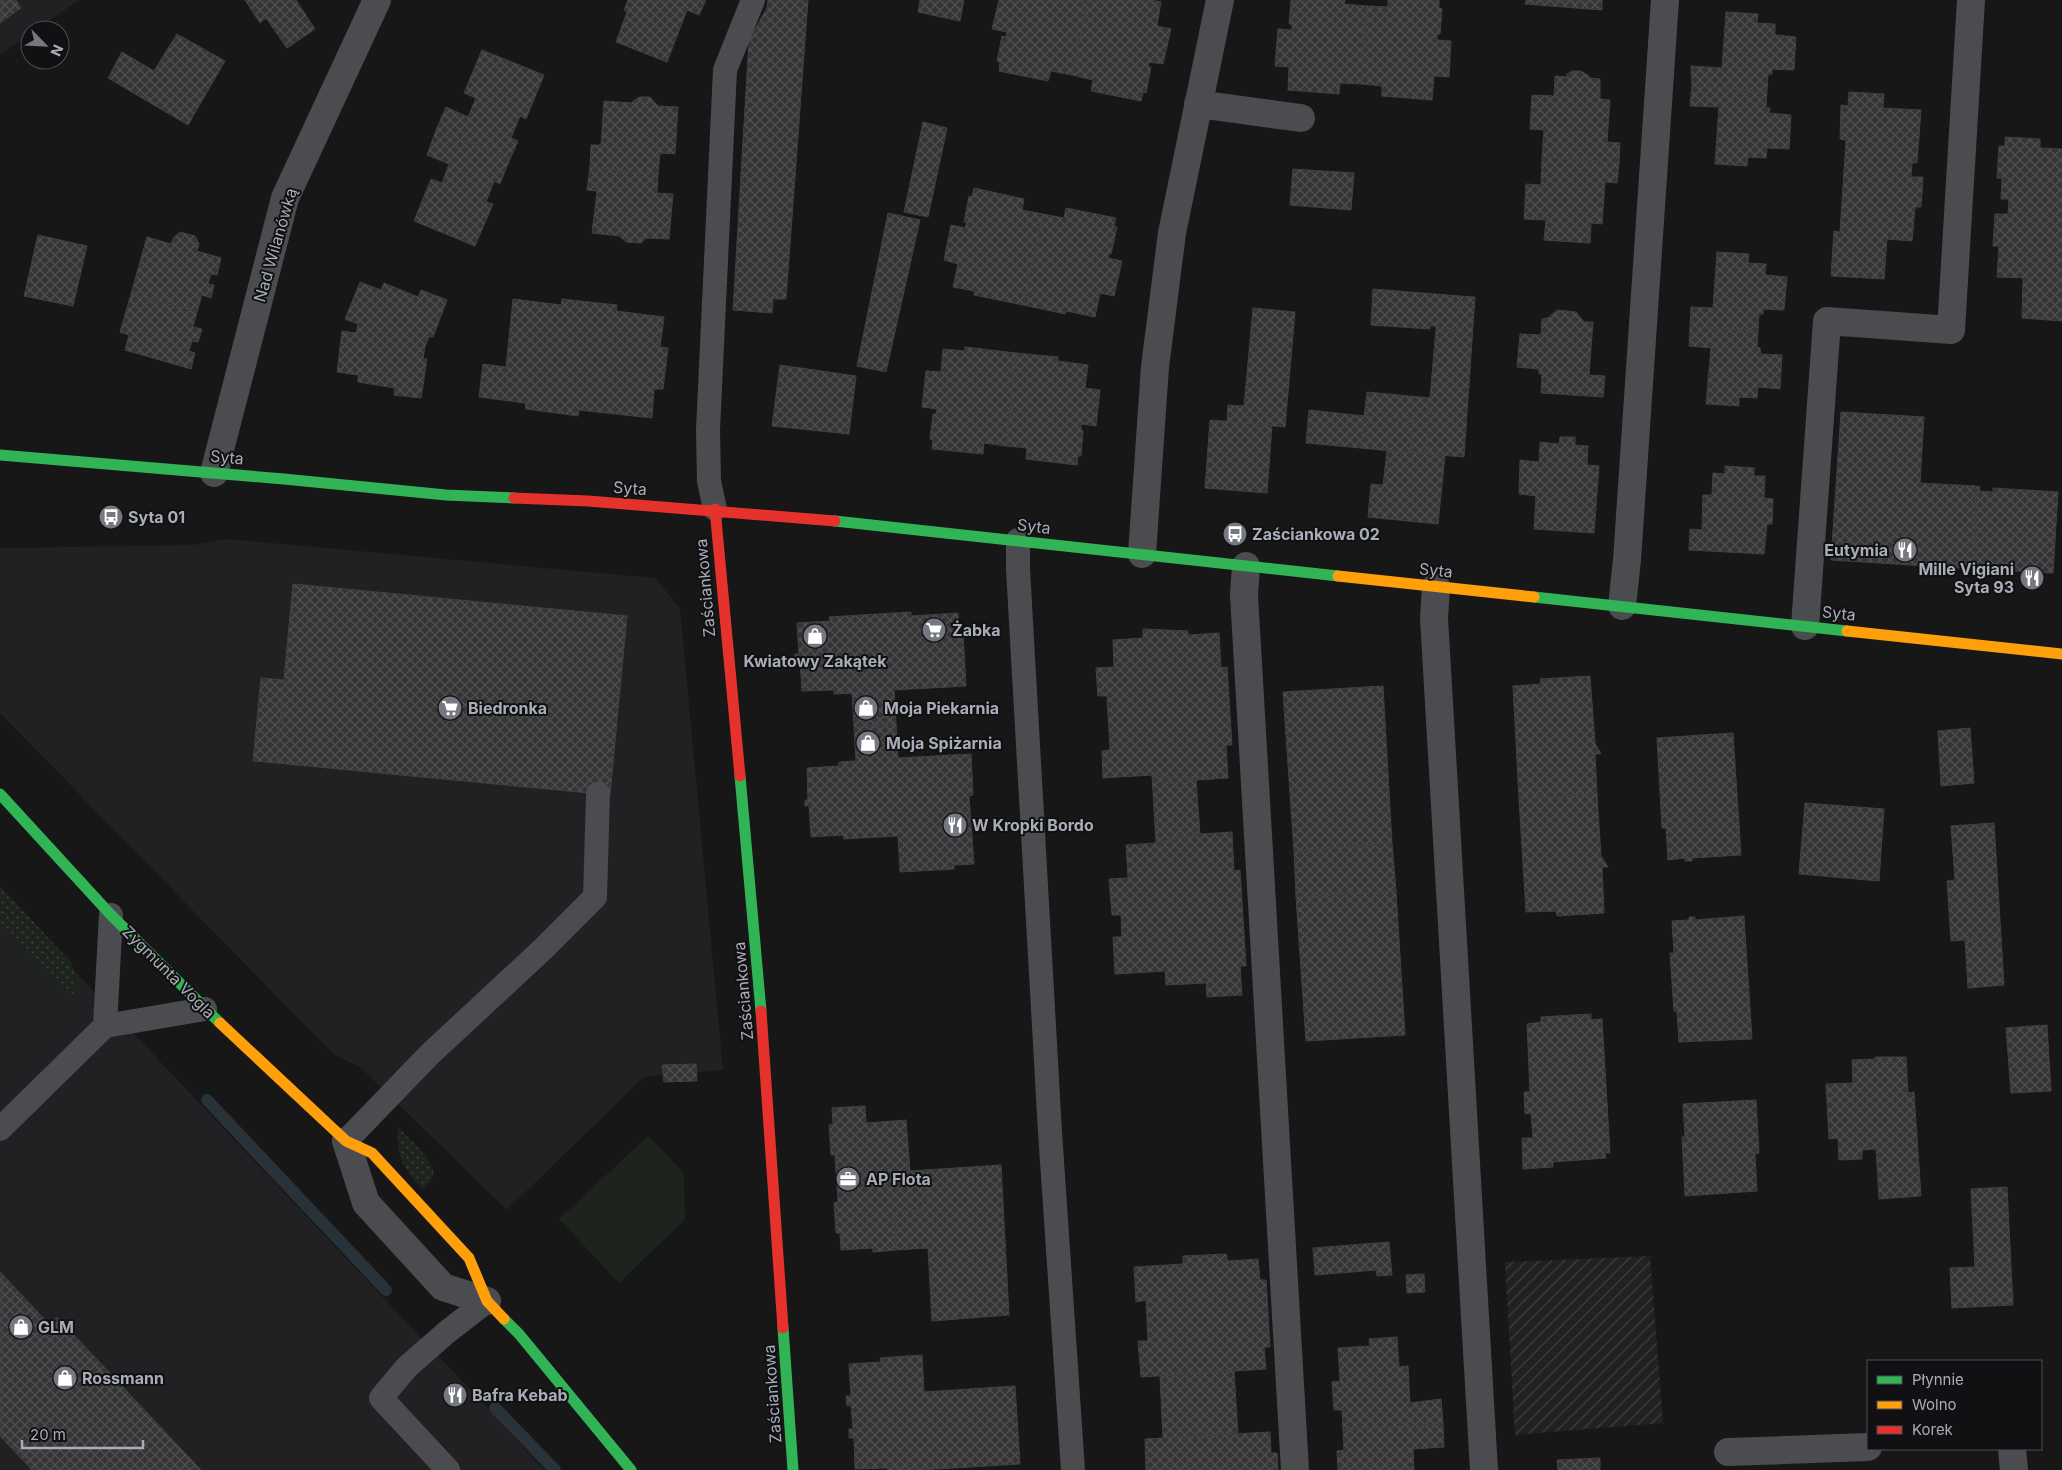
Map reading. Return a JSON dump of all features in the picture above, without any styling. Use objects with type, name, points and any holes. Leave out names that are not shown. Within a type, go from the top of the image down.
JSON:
[{"type":"street","name":"Nad Wilanówką","points":[[214,473],[285,198],[377,0]]},
{"type":"street","points":[[1142,554],[1155,367],[1168,261],[1172,233],[1220,0]]},
{"type":"street","points":[[1622,606],[1627,560],[1665,0]]},
{"type":"street","points":[[1805,626],[1827,322],[1951,330],[1971,0]]},
{"type":"street","points":[[1198,104],[1301,118]]},
{"type":"street","name":"Syta","points":[[0,455],[446,495],[715,509],[1018,540],[2062,654]]},
{"type":"street","name":"Zaściankowa","points":[[715,509],[758,964],[793,1470]]},
{"type":"street","points":[[1246,566],[1244,605],[1295,1470]]},
{"type":"street","points":[[1436,587],[1434,628],[1484,1470]]},
{"type":"street","name":"Zygmunta Vogla","points":[[0,794],[111,915],[205,1009],[346,1141],[372,1153],[469,1258],[487,1301],[520,1334],[631,1470]]},
{"type":"street","name":"Zygmunta Vogla","points":[[346,1141],[366,1203],[443,1287],[487,1301]]},
{"type":"street","points":[[1728,1452],[1867,1447]]},
{"type":"street","points":[[2012,1450],[2014,1470]]},
{"type":"lane","points":[[715,509],[709,481],[708,430],[725,70],[753,0]]},
{"type":"lane","points":[[1018,540],[1018,568],[1049,1112],[1073,1470]]},
{"type":"lane","points":[[346,1141],[430,1054],[596,897],[598,794]]},
{"type":"lane","points":[[105,1026],[111,915]]},
{"type":"lane","points":[[0,1129],[105,1026],[205,1009]]},
{"type":"lane","points":[[448,1470],[381,1398],[407,1367],[447,1332],[487,1301]]},
{"type":"shaded area","points":[[0,0],[79,0],[50,20],[20,20],[20,41],[0,55]]},
{"type":"shaded area","points":[[226,539],[655,578],[680,608],[723,1070],[644,1077],[507,1210],[360,1067],[333,1054],[0,713],[0,548],[193,545]]},
{"type":"shaded area","points":[[0,886],[71,962],[76,981],[76,990],[72,1000],[0,924]]},
{"type":"shaded area","points":[[0,892],[482,1402],[544,1470],[0,1470]]},
{"type":"shaded area","points":[[398,1127],[421,1150],[434,1171],[433,1177],[422,1189],[410,1175],[402,1161],[398,1146]]},
{"type":"shaded area","points":[[648,1136],[684,1173],[685,1219],[619,1283],[559,1219]]},
{"type":"shaded area","points":[[1650,1256],[1663,1423],[1515,1435],[1505,1262]]},
{"type":"building","points":[[0,0],[16,0],[21,8],[0,23]]},
{"type":"building","points":[[245,0],[296,0],[315,29],[287,48],[266,18],[260,23]]},
{"type":"building","points":[[628,0],[706,0],[699,15],[687,10],[667,62],[616,42],[627,12],[624,10]]},
{"type":"building","points":[[768,0],[808,0],[786,299],[773,299],[772,313],[733,310],[749,40],[767,8]]},
{"type":"building","points":[[920,0],[964,0],[960,21],[918,12]]},
{"type":"building","points":[[999,0],[1088,0],[1072,75],[1051,71],[1048,81],[999,71],[1000,62],[997,61],[1002,36],[1006,37],[1007,32],[992,29]]},
{"type":"building","points":[[1088,0],[1150,0],[1161,2],[1157,26],[1171,29],[1163,64],[1149,62],[1148,67],[1151,67],[1146,93],[1143,92],[1141,101],[1091,91],[1093,80],[1072,75]]},
{"type":"building","points":[[1291,0],[1345,0],[1344,4],[1367,6],[1361,84],[1340,83],[1339,94],[1288,90],[1289,67],[1275,66],[1278,29],[1292,30],[1292,24],[1289,24]]},
{"type":"building","points":[[1388,0],[1439,0],[1439,8],[1442,9],[1440,34],[1437,34],[1437,40],[1451,41],[1449,77],[1434,76],[1432,100],[1382,96],[1382,86],[1361,84],[1367,6],[1388,7]]},
{"type":"building","points":[[1526,0],[1602,0],[1602,10],[1525,4]]},
{"type":"building","points":[[1726,12],[1758,14],[1757,23],[1775,24],[1775,35],[1796,37],[1794,70],[1772,69],[1772,74],[1768,74],[1767,91],[1692,86],[1691,66],[1722,68]]},
{"type":"building","points":[[177,34],[225,61],[188,125],[108,78],[122,52],[154,71]]},
{"type":"building","points":[[482,50],[544,75],[526,119],[520,116],[511,138],[518,141],[510,159],[436,130],[446,107],[468,117],[476,98],[464,93]]},
{"type":"building","points":[[1573,71],[1581,71],[1589,76],[1589,78],[1600,79],[1600,99],[1610,100],[1607,142],[1620,143],[1619,163],[1542,157],[1544,130],[1530,129],[1532,95],[1554,96],[1555,76],[1567,77],[1567,74]]},
{"type":"building","points":[[1692,86],[1767,91],[1766,108],[1770,108],[1769,113],[1791,115],[1789,149],[1767,148],[1766,158],[1748,157],[1747,166],[1715,164],[1719,107],[1690,106]]},
{"type":"building","points":[[1849,92],[1884,94],[1883,108],[1921,110],[1917,163],[1912,163],[1911,177],[1923,177],[1921,207],[1915,207],[1912,241],[1887,239],[1884,279],[1831,276],[1834,231],[1840,232],[1846,140],[1840,139],[1841,105],[1848,106]]},
{"type":"building","points":[[639,97],[650,97],[658,106],[678,107],[675,154],[660,153],[658,175],[590,167],[591,145],[601,145],[604,101],[631,103]]},
{"type":"building","points":[[923,122],[947,128],[928,217],[904,212]]},
{"type":"building","points":[[436,130],[510,159],[500,184],[494,181],[486,202],[493,204],[475,246],[414,221],[431,179],[442,183],[449,164],[427,155]]},
{"type":"building","points":[[2005,137],[2040,139],[2040,148],[2062,149],[2062,321],[2022,318],[2023,278],[1997,277],[1999,246],[1993,246],[1995,214],[2008,214],[2009,199],[2001,199],[2002,178],[1997,178],[1999,146],[2005,146]]},
{"type":"building","points":[[1542,157],[1619,163],[1617,183],[1605,182],[1602,224],[1591,223],[1590,243],[1544,240],[1546,220],[1524,219],[1526,184],[1541,185]]},
{"type":"building","points":[[590,167],[658,175],[657,193],[673,194],[669,239],[646,238],[641,243],[626,242],[619,236],[592,233],[597,191],[587,190]]},
{"type":"building","points":[[1293,169],[1354,173],[1351,210],[1290,205]]},
{"type":"building","points":[[974,188],[1024,199],[1022,210],[1043,214],[1023,305],[974,295],[974,291],[953,287],[958,264],[944,260],[951,225],[965,228],[967,222],[964,222],[969,196],[972,197]]},
{"type":"building","points":[[1066,208],[1116,218],[1114,226],[1117,227],[1111,254],[1109,253],[1108,258],[1122,261],[1114,296],[1100,293],[1095,317],[1066,311],[1065,314],[1023,305],[1043,214],[1064,218]]},
{"type":"building","points":[[888,213],[920,220],[886,372],[857,366]]},
{"type":"building","points":[[180,232],[195,236],[199,244],[197,251],[221,258],[217,275],[211,274],[208,284],[214,285],[211,298],[202,295],[197,312],[131,294],[147,237],[171,244],[174,237]]},
{"type":"building","points":[[38,235],[87,246],[73,306],[24,296]]},
{"type":"building","points":[[1717,252],[1749,254],[1748,263],[1766,264],[1765,275],[1787,277],[1784,310],[1763,309],[1763,314],[1759,314],[1758,331],[1690,327],[1691,307],[1713,308]]},
{"type":"building","points":[[360,282],[381,290],[384,283],[418,297],[421,290],[447,300],[433,337],[429,336],[425,347],[423,359],[427,359],[421,398],[394,395],[395,388],[358,382],[358,375],[337,372],[342,331],[356,333],[358,324],[345,319]]},
{"type":"building","points":[[1373,289],[1460,296],[1458,331],[1436,329],[1436,326],[1430,326],[1430,329],[1371,325]]},
{"type":"building","points":[[131,294],[197,312],[193,327],[202,329],[198,342],[192,341],[189,351],[195,353],[191,369],[125,350],[129,335],[120,332]]},
{"type":"building","points":[[1460,296],[1475,297],[1464,457],[1425,454],[1436,329],[1458,331]]},
{"type":"building","points":[[513,299],[561,305],[562,299],[617,305],[616,311],[664,317],[660,347],[668,348],[663,389],[654,389],[652,418],[579,410],[578,416],[526,409],[525,403],[479,397],[483,364],[506,367]]},
{"type":"building","points":[[1253,308],[1295,312],[1285,427],[1227,422],[1228,405],[1244,406]]},
{"type":"building","points":[[1557,310],[1576,312],[1584,322],[1593,322],[1589,375],[1605,376],[1603,397],[1541,393],[1542,374],[1539,374],[1539,369],[1517,367],[1520,334],[1541,335],[1542,319],[1548,318]]},
{"type":"building","points":[[1690,327],[1758,331],[1757,347],[1760,348],[1761,354],[1782,355],[1780,389],[1758,387],[1757,398],[1739,397],[1739,406],[1706,404],[1711,348],[1689,346]]},
{"type":"building","points":[[965,347],[1016,353],[1006,446],[984,443],[983,454],[932,449],[933,440],[930,439],[933,414],[936,414],[937,409],[922,407],[926,371],[941,372],[943,349],[965,351]]},
{"type":"building","points":[[1016,353],[1058,357],[1058,361],[1088,365],[1085,388],[1100,390],[1096,426],[1081,424],[1081,430],[1083,431],[1081,456],[1078,456],[1077,465],[1026,459],[1027,448],[1006,446]]},
{"type":"building","points":[[780,365],[856,376],[849,434],[772,426]]},
{"type":"building","points":[[1367,392],[1431,398],[1425,454],[1410,453],[1413,419],[1364,416]]},
{"type":"building","points":[[1309,410],[1364,416],[1361,448],[1306,443]]},
{"type":"building","points":[[1841,412],[1924,417],[1920,483],[1976,486],[1974,569],[1831,560]]},
{"type":"building","points":[[1364,416],[1413,419],[1410,453],[1361,448]]},
{"type":"building","points":[[1210,420],[1272,425],[1267,493],[1205,488]]},
{"type":"building","points":[[1560,437],[1575,437],[1575,445],[1588,446],[1587,465],[1599,466],[1594,533],[1534,529],[1536,496],[1519,494],[1520,460],[1539,462],[1540,442],[1559,444]]},
{"type":"building","points":[[1387,451],[1445,455],[1438,524],[1368,517],[1371,484],[1383,485]]},
{"type":"building","points":[[1725,466],[1754,468],[1754,476],[1765,476],[1764,498],[1773,499],[1772,524],[1767,524],[1764,554],[1689,550],[1690,529],[1702,530],[1703,495],[1712,495],[1713,473],[1725,474]]},
{"type":"building","points":[[1976,486],[1980,487],[1979,491],[1993,492],[1993,488],[2058,492],[2053,573],[1988,570],[1988,565],[1974,564]]},
{"type":"building","name":"Biedronka","points":[[293,584],[627,616],[610,795],[276,763]]},
{"type":"building","points":[[911,612],[911,616],[958,613],[959,633],[963,633],[966,686],[894,690],[896,724],[854,727],[852,693],[834,694],[834,690],[802,691],[800,660],[795,660],[795,654],[799,654],[797,623],[830,621],[829,617]]},
{"type":"building","points":[[1143,629],[1188,631],[1188,635],[1219,633],[1221,668],[1227,667],[1232,745],[1226,745],[1228,778],[1196,780],[1152,775],[1103,778],[1102,751],[1110,750],[1107,696],[1098,696],[1096,668],[1114,667],[1113,640],[1143,638]]},
{"type":"building","points":[[1590,676],[1595,743],[1601,754],[1595,754],[1597,794],[1519,799],[1513,686],[1541,684],[1540,679]]},
{"type":"building","points":[[261,678],[284,680],[276,763],[253,761]]},
{"type":"building","points":[[1383,686],[1392,843],[1294,851],[1283,692]]},
{"type":"building","points":[[896,724],[898,758],[971,754],[973,795],[969,796],[974,864],[954,865],[954,869],[900,872],[898,836],[844,839],[843,835],[811,837],[809,806],[805,806],[805,800],[808,800],[807,768],[839,766],[839,762],[856,761],[854,727]]},
{"type":"building","points":[[1970,728],[1974,783],[1941,786],[1938,731]]},
{"type":"building","points":[[1733,733],[1741,855],[1692,858],[1692,861],[1685,861],[1685,858],[1668,860],[1666,828],[1662,828],[1657,738]]},
{"type":"building","points":[[1152,775],[1196,780],[1200,834],[1156,843]]},
{"type":"building","points":[[1597,794],[1601,856],[1608,867],[1602,867],[1604,913],[1557,916],[1556,911],[1526,912],[1519,799]]},
{"type":"building","points":[[1805,803],[1884,809],[1879,881],[1799,874]]},
{"type":"building","points":[[1994,823],[2001,937],[1951,941],[1947,881],[1955,880],[1951,826]]},
{"type":"building","points":[[1232,832],[1234,871],[1240,870],[1246,966],[1240,966],[1242,995],[1207,997],[1206,983],[1166,985],[1165,971],[1115,974],[1113,937],[1122,937],[1121,915],[1112,915],[1109,879],[1128,878],[1126,845],[1156,843],[1200,834]]},
{"type":"building","points":[[1392,843],[1396,891],[1296,897],[1294,851]]},
{"type":"building","points":[[1396,891],[1405,1035],[1306,1041],[1296,897]]},
{"type":"building","points":[[1744,916],[1752,1039],[1679,1042],[1677,1011],[1674,1011],[1670,953],[1674,953],[1672,921],[1689,920],[1689,917],[1695,917],[1695,920]]},
{"type":"building","points":[[2001,937],[2004,985],[1968,988],[1965,940]]},
{"type":"building","points":[[1591,1014],[1591,1020],[1602,1019],[1610,1153],[1605,1153],[1606,1158],[1553,1162],[1553,1167],[1523,1169],[1522,1138],[1533,1138],[1531,1113],[1525,1114],[1524,1092],[1530,1092],[1527,1024],[1541,1022],[1541,1017]]},
{"type":"building","points":[[2047,1025],[2051,1091],[2011,1093],[2006,1028]]},
{"type":"building","points":[[1875,1057],[1906,1057],[1908,1093],[1914,1092],[1921,1196],[1879,1199],[1876,1149],[1862,1150],[1862,1159],[1839,1160],[1838,1138],[1829,1139],[1826,1084],[1853,1083],[1852,1060],[1875,1059]]},
{"type":"building","points":[[696,1064],[697,1081],[664,1082],[662,1065]]},
{"type":"building","points":[[1756,1100],[1759,1153],[1755,1154],[1757,1191],[1685,1196],[1682,1137],[1685,1137],[1683,1104]]},
{"type":"building","points":[[865,1106],[866,1123],[906,1120],[910,1171],[925,1170],[927,1210],[894,1212],[896,1250],[873,1252],[873,1248],[841,1250],[840,1233],[836,1233],[834,1203],[838,1202],[835,1155],[831,1155],[829,1125],[833,1124],[832,1108]]},
{"type":"building","points":[[1001,1165],[1009,1315],[932,1321],[928,1248],[896,1250],[894,1212],[927,1210],[925,1170]]},
{"type":"building","points":[[2007,1187],[2013,1305],[1952,1308],[1950,1268],[1975,1267],[1971,1189]]},
{"type":"building","points":[[1389,1242],[1392,1275],[1377,1276],[1376,1270],[1315,1275],[1313,1248]]},
{"type":"building","points":[[1226,1254],[1228,1261],[1258,1259],[1260,1280],[1266,1280],[1270,1347],[1264,1347],[1266,1369],[1141,1377],[1138,1341],[1148,1341],[1146,1300],[1136,1302],[1134,1267],[1183,1264],[1183,1256]]},
{"type":"building","points":[[0,1272],[49,1324],[57,1317],[201,1470],[32,1470],[0,1436]]},
{"type":"building","points":[[1424,1274],[1425,1292],[1407,1293],[1406,1275]]},
{"type":"building","points":[[1397,1337],[1399,1367],[1408,1366],[1410,1403],[1441,1399],[1443,1424],[1343,1430],[1342,1410],[1334,1410],[1332,1382],[1340,1381],[1338,1348],[1370,1346],[1369,1339]]},
{"type":"building","points":[[922,1355],[924,1392],[1015,1386],[1020,1464],[920,1470],[888,1470],[888,1468],[855,1469],[854,1438],[849,1438],[849,1429],[853,1429],[851,1405],[847,1406],[846,1396],[851,1396],[849,1364],[881,1362],[880,1358]]},
{"type":"building","points":[[1234,1370],[1238,1433],[1163,1438],[1160,1376]]},
{"type":"building","points":[[1443,1424],[1444,1447],[1413,1449],[1414,1470],[1338,1470],[1337,1451],[1344,1450],[1343,1430]]},
{"type":"building","points":[[1270,1432],[1271,1453],[1277,1453],[1278,1470],[1146,1470],[1145,1439]]},
{"type":"building","points":[[1600,1458],[1600,1470],[1558,1470],[1557,1460]]},
{"type":"waterway","points":[[207,1100],[386,1290]]},
{"type":"waterway","points":[[495,1408],[555,1470]]},
{"type":"traffic: fast","points":[[0,455],[446,495],[514,498]]},
{"type":"traffic: fast","points":[[835,521],[1338,576]]},
{"type":"traffic: fast","points":[[1534,597],[1847,631]]},
{"type":"traffic: fast","points":[[740,776],[761,1011]]},
{"type":"traffic: fast","points":[[0,794],[111,915],[220,1023]]},
{"type":"traffic: fast","points":[[504,1319],[519,1334],[631,1470]]},
{"type":"traffic: fast","points":[[783,1328],[793,1470]]},
{"type":"traffic: slow","points":[[1338,576],[1534,597]]},
{"type":"traffic: slow","points":[[1847,631],[2062,654]]},
{"type":"traffic: slow","points":[[220,1023],[346,1141],[372,1153],[469,1258],[487,1301],[504,1319]]},
{"type":"traffic: jam","points":[[514,498],[588,501],[835,521]]},
{"type":"traffic: jam","points":[[715,509],[740,776]]},
{"type":"traffic: jam","points":[[761,1011],[783,1328]]},
{"type":"place","name":"Syta 01","points":[[111,517]]},
{"type":"place","name":"Zaściankowa 02","points":[[1235,534]]},
{"type":"place","name":"Eutymia","points":[[1905,550]]},
{"type":"place","name":"Mille Vigiani Syta 93","points":[[2032,578]]},
{"type":"place","name":"Żabka","points":[[934,630]]},
{"type":"place","name":"Kwiatowy Zakątek","points":[[815,636]]},
{"type":"place","name":"Biedronka","points":[[450,708]]},
{"type":"place","name":"Moja Piekarnia","points":[[866,708]]},
{"type":"place","name":"Moja Spiżarnia","points":[[868,743]]},
{"type":"place","name":"W Kropki Bordo","points":[[955,825]]},
{"type":"place","name":"AP Flota","points":[[848,1179]]},
{"type":"place","name":"GLM","points":[[21,1327]]},
{"type":"place","name":"Rossmann","points":[[65,1378]]},
{"type":"place","name":"Bafra Kebab","points":[[455,1395]]}]
